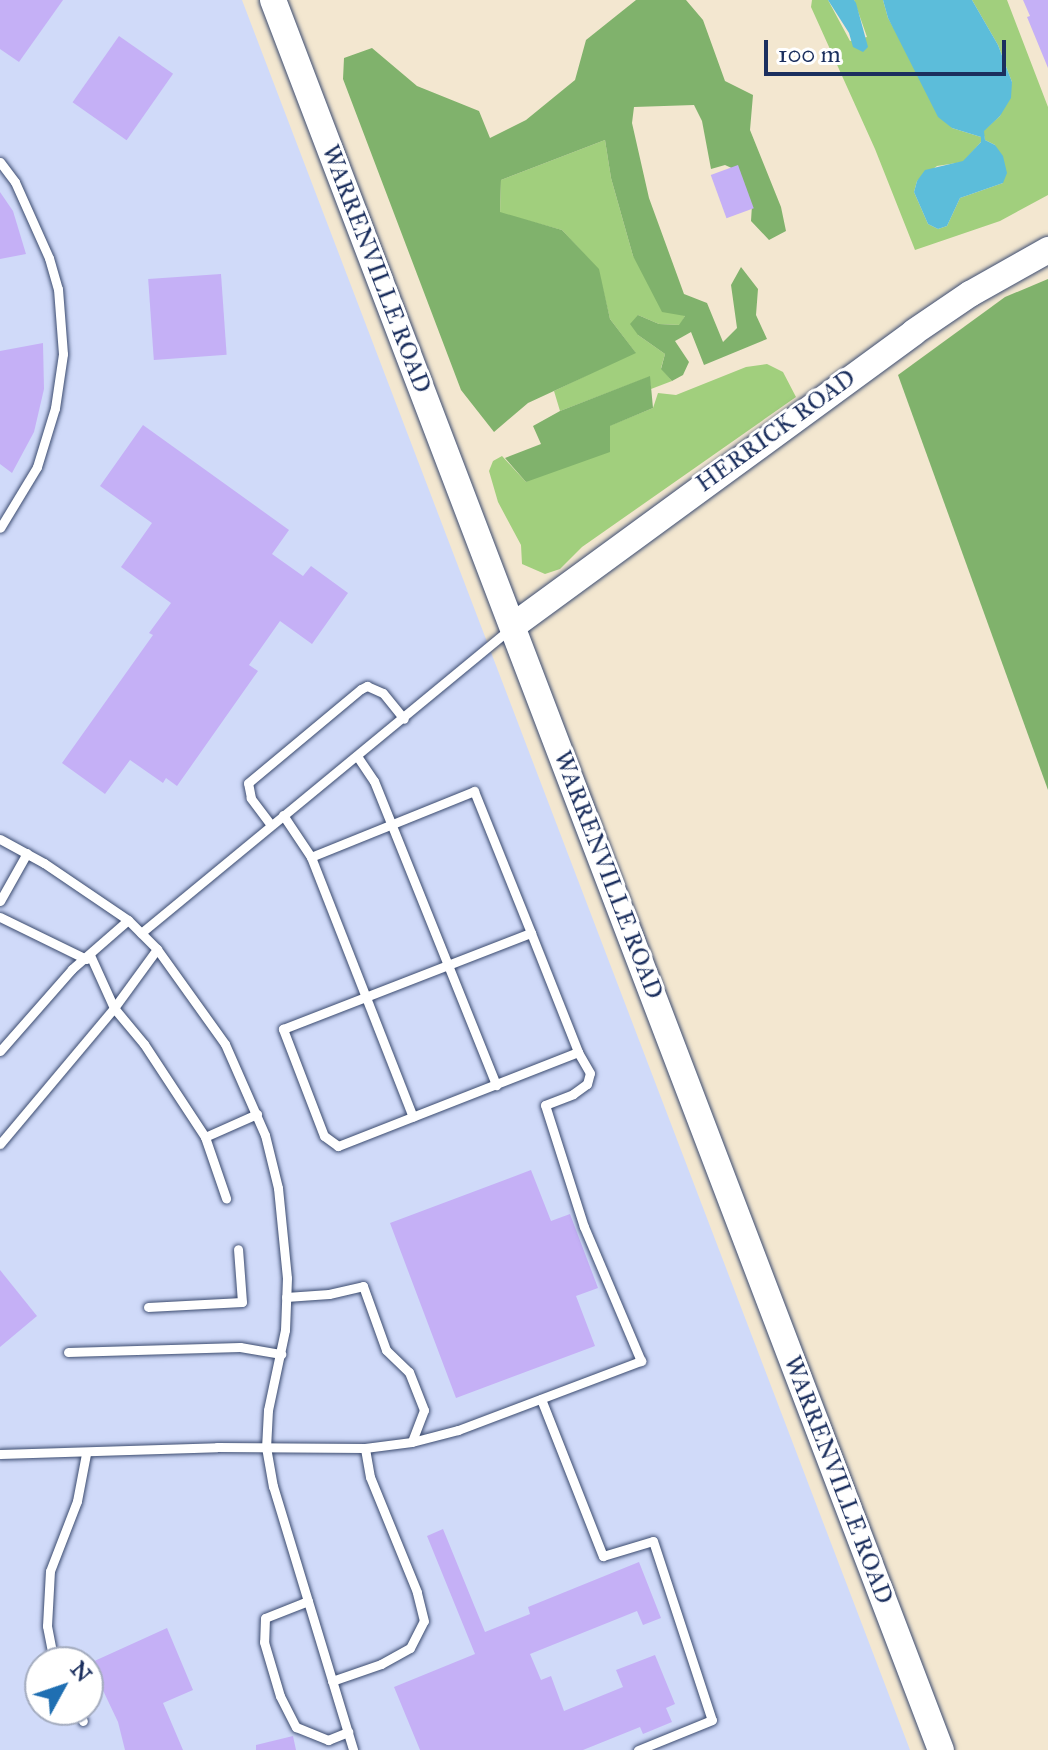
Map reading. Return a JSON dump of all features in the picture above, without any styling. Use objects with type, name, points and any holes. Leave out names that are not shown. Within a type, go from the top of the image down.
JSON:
[{"type":"main road","name":"WARRENVILLE ROAD","points":[[273,0],[941,1750]]},
{"type":"main road","name":"HERRICK ROAD","points":[[513,626],[914,332],[970,294],[1048,250]]},
{"type":"lane","points":[[0,162],[36,224],[49,258],[58,289],[63,354],[55,408],[37,467],[0,528]]},
{"type":"lane","points":[[141,933],[513,626]]},
{"type":"lane","points":[[271,825],[251,798],[248,783],[361,689],[367,686],[383,693],[404,719]]},
{"type":"lane","points":[[357,756],[374,781],[496,1085]]},
{"type":"lane","points":[[0,1454],[266,1447],[365,1448],[412,1442],[458,1430],[641,1361],[584,1227],[545,1105],[587,1084],[590,1073],[578,1052],[474,791],[311,857]]},
{"type":"lane","points":[[283,815],[311,857],[413,1117]]},
{"type":"lane","points":[[0,839],[27,853],[128,920],[157,949],[225,1044],[257,1114],[278,1188],[286,1297],[281,1354],[268,1410],[266,1447],[273,1486],[353,1750]]},
{"type":"lane","points":[[0,901],[27,853]]},
{"type":"lane","points":[[0,917],[88,957],[114,1008],[144,1044],[205,1137],[226,1198]]},
{"type":"lane","points":[[0,1051],[72,969],[128,920]]},
{"type":"lane","points":[[531,933],[283,1029],[324,1136],[338,1146],[578,1052]]},
{"type":"lane","points":[[0,1144],[114,1008],[157,949]]},
{"type":"lane","points":[[205,1137],[257,1114]]},
{"type":"lane","points":[[148,1307],[242,1302],[238,1249]]},
{"type":"lane","points":[[286,1297],[329,1294],[363,1286],[386,1350],[409,1372],[424,1410],[412,1442]]},
{"type":"lane","points":[[68,1352],[240,1347],[281,1354]]},
{"type":"lane","points":[[541,1399],[603,1556],[653,1541],[712,1720],[638,1750]]},
{"type":"lane","points":[[332,1681],[381,1664],[410,1648],[424,1621],[417,1592],[370,1477],[365,1448]]},
{"type":"lane","points":[[51,1646],[47,1626],[50,1571],[77,1501],[86,1454]]},
{"type":"lane","points":[[308,1601],[265,1618],[264,1642],[280,1696],[296,1727],[328,1740],[348,1732]]},
{"type":"shaded area","points":[[0,0],[242,0],[910,1750],[0,1750]]},
{"type":"green space","points":[[636,0],[686,0],[703,20],[725,81],[753,95],[750,130],[781,207],[786,231],[769,240],[751,221],[752,205],[736,170],[725,165],[711,169],[702,121],[694,105],[634,107],[632,123],[649,198],[684,294],[707,303],[723,342],[737,328],[731,285],[741,267],[758,289],[756,315],[767,339],[704,365],[691,332],[675,341],[689,362],[683,375],[672,381],[661,369],[665,354],[638,335],[630,324],[638,315],[659,324],[679,325],[685,316],[662,312],[633,256],[611,178],[605,140],[501,180],[500,212],[562,230],[599,269],[610,319],[636,353],[528,403],[494,432],[461,390],[343,79],[344,58],[372,48],[417,86],[479,111],[490,138],[526,120],[575,80],[586,40]]},
{"type":"green space","points":[[812,0],[828,0],[850,41],[867,37],[854,0],[883,0],[888,18],[952,128],[981,137],[981,142],[963,162],[937,166],[917,181],[914,192],[928,224],[938,229],[947,226],[960,198],[1003,183],[995,145],[985,140],[983,131],[1000,116],[1012,82],[998,45],[972,0],[1007,0],[1048,107],[1048,195],[1000,221],[915,250],[875,149],[811,7]]},
{"type":"green space","points":[[605,140],[611,178],[633,256],[685,316],[680,325],[659,324],[638,315],[638,335],[665,354],[661,368],[672,381],[651,389],[649,377],[560,411],[554,391],[635,352],[610,319],[598,269],[562,230],[500,213],[501,180]]},
{"type":"green space","points":[[1048,279],[1048,790],[898,375],[1005,297]]},
{"type":"green space","points":[[767,364],[783,372],[796,397],[582,547],[560,569],[545,574],[522,564],[521,545],[498,502],[489,471],[493,461],[502,456],[526,482],[609,426],[653,408],[658,393],[676,395],[746,367]]},
{"type":"green space","points":[[650,376],[653,408],[610,426],[610,452],[526,482],[505,458],[541,444],[533,426],[560,411]]},
{"type":"water","points":[[828,0],[854,0],[868,47],[863,52],[853,47],[849,33]]},
{"type":"water","points":[[883,0],[972,0],[998,45],[1012,82],[1011,98],[1000,116],[984,131],[985,140],[995,145],[1003,156],[1007,173],[1003,183],[960,198],[947,226],[938,229],[928,224],[914,192],[917,181],[925,170],[963,161],[981,142],[981,137],[952,128],[938,117],[888,18]]},
{"type":"building","points":[[0,0],[63,0],[19,62],[0,49]]},
{"type":"building","points":[[1023,0],[1048,0],[1048,68],[1027,17],[1030,16]]},
{"type":"building","points":[[119,36],[173,74],[127,140],[73,102]]},
{"type":"building","points":[[738,165],[754,208],[726,218],[711,175]]},
{"type":"building","points":[[0,192],[13,211],[26,254],[0,259]]},
{"type":"building","points":[[221,274],[227,355],[154,360],[148,279]]},
{"type":"building","points":[[43,343],[44,389],[34,432],[12,473],[0,464],[0,351]]},
{"type":"building","points":[[143,425],[289,530],[272,554],[303,576],[311,566],[348,593],[312,644],[280,621],[249,665],[258,671],[177,786],[166,778],[163,783],[130,760],[105,794],[62,763],[153,635],[149,633],[171,603],[121,567],[152,523],[100,486]]},
{"type":"building","points":[[531,1170],[551,1221],[570,1214],[598,1288],[576,1296],[595,1346],[456,1398],[390,1223]]},
{"type":"building","points":[[0,1270],[37,1316],[0,1347]]},
{"type":"building","points":[[443,1529],[485,1632],[530,1614],[528,1607],[639,1562],[661,1618],[643,1625],[637,1611],[530,1654],[541,1680],[551,1676],[564,1711],[623,1687],[616,1670],[655,1655],[675,1704],[666,1708],[672,1722],[643,1734],[640,1727],[583,1750],[420,1750],[394,1687],[475,1654],[427,1536]]},
{"type":"building","points":[[167,1628],[193,1690],[163,1703],[183,1750],[125,1750],[118,1722],[104,1692],[104,1657]]},
{"type":"building","points":[[293,1736],[296,1750],[256,1750],[256,1745]]}]
